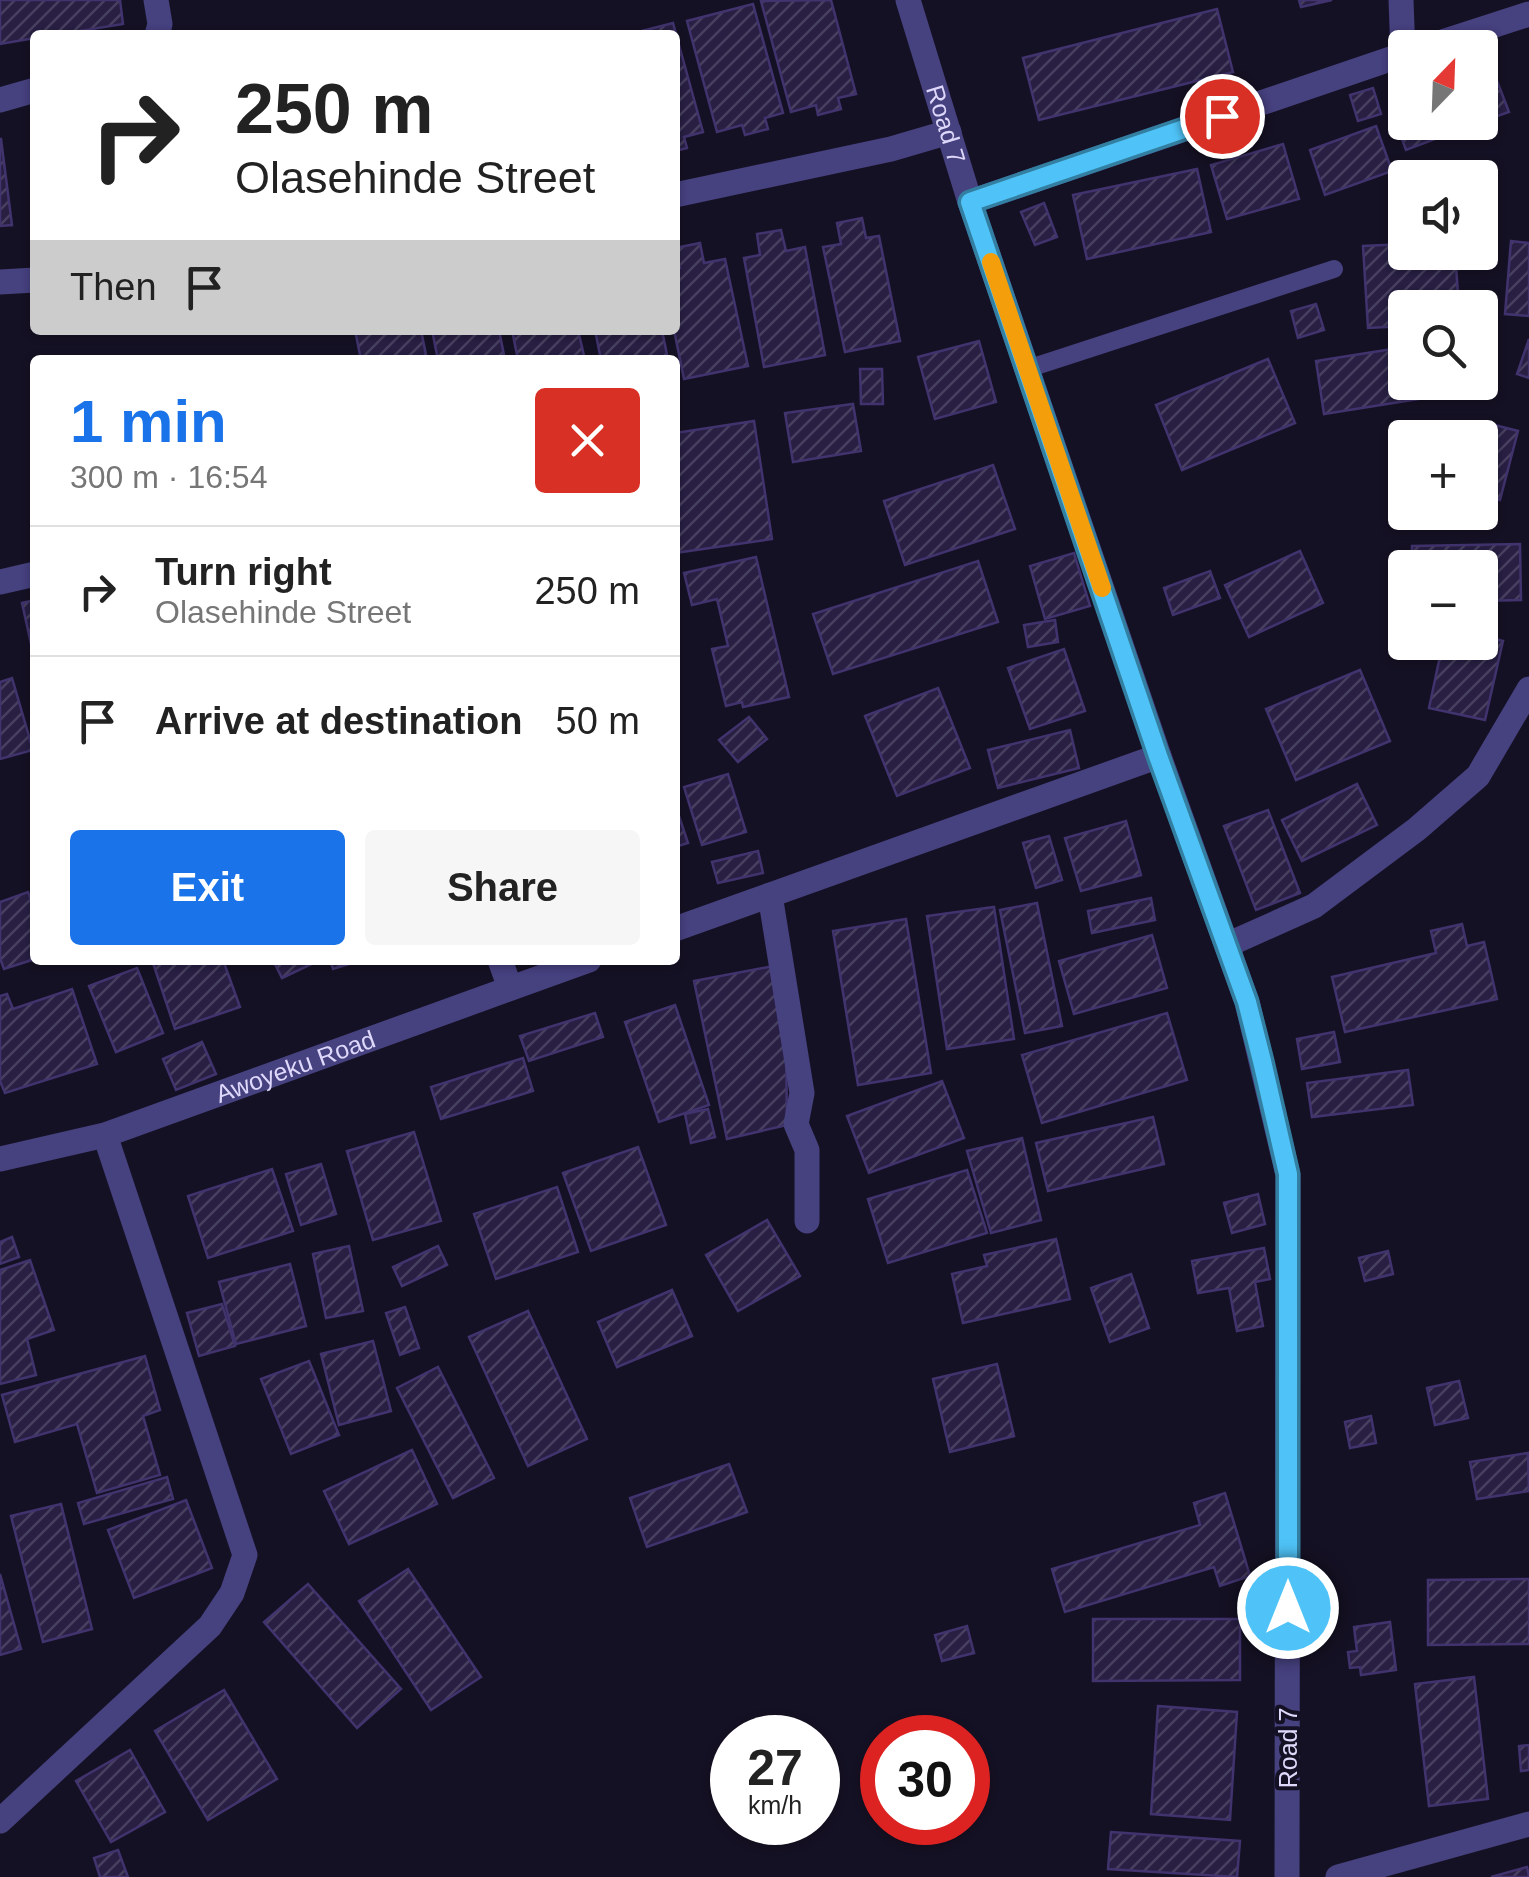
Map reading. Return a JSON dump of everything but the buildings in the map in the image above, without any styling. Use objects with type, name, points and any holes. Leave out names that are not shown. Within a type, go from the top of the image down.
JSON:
[{"type":"street","points":[[156,0],[158,30]]},
{"type":"street","name":"Road 7","points":[[908,0],[970,202],[1158,756],[1247,1002],[1288,1174],[1287,1877]]},
{"type":"street","points":[[1401,0],[1407,30]]},
{"type":"street","points":[[1479,30],[1529,14]]},
{"type":"street","points":[[970,202],[1388,60]]},
{"type":"street","points":[[0,100],[30,91]]},
{"type":"street","points":[[680,194],[891,149],[948,132]]},
{"type":"street","points":[[0,282],[30,280]]},
{"type":"street","points":[[0,582],[30,575]]},
{"type":"street","points":[[1227,945],[1314,906],[1417,829],[1478,776],[1529,689]]},
{"type":"street","points":[[680,927],[1158,756]]},
{"type":"street","points":[[770,895],[802,1093],[796,1124],[807,1150],[807,1220]]},
{"type":"street","points":[[502,965],[510,988]]},
{"type":"street","name":"Awoyeku Road","points":[[0,1159],[104,1135],[575,965]]},
{"type":"street","points":[[0,1821],[210,1626],[232,1594],[244,1555],[104,1135]]},
{"type":"street","points":[[1338,1877],[1529,1824]]},
{"type":"lane","points":[[1027,369],[1334,269]]},
{"type":"slow traffic","points":[[991,262],[1102,588]]},
{"type":"route","points":[[1222,116],[970,202],[1158,756],[1247,1002],[1288,1174],[1288,1608]]}]
